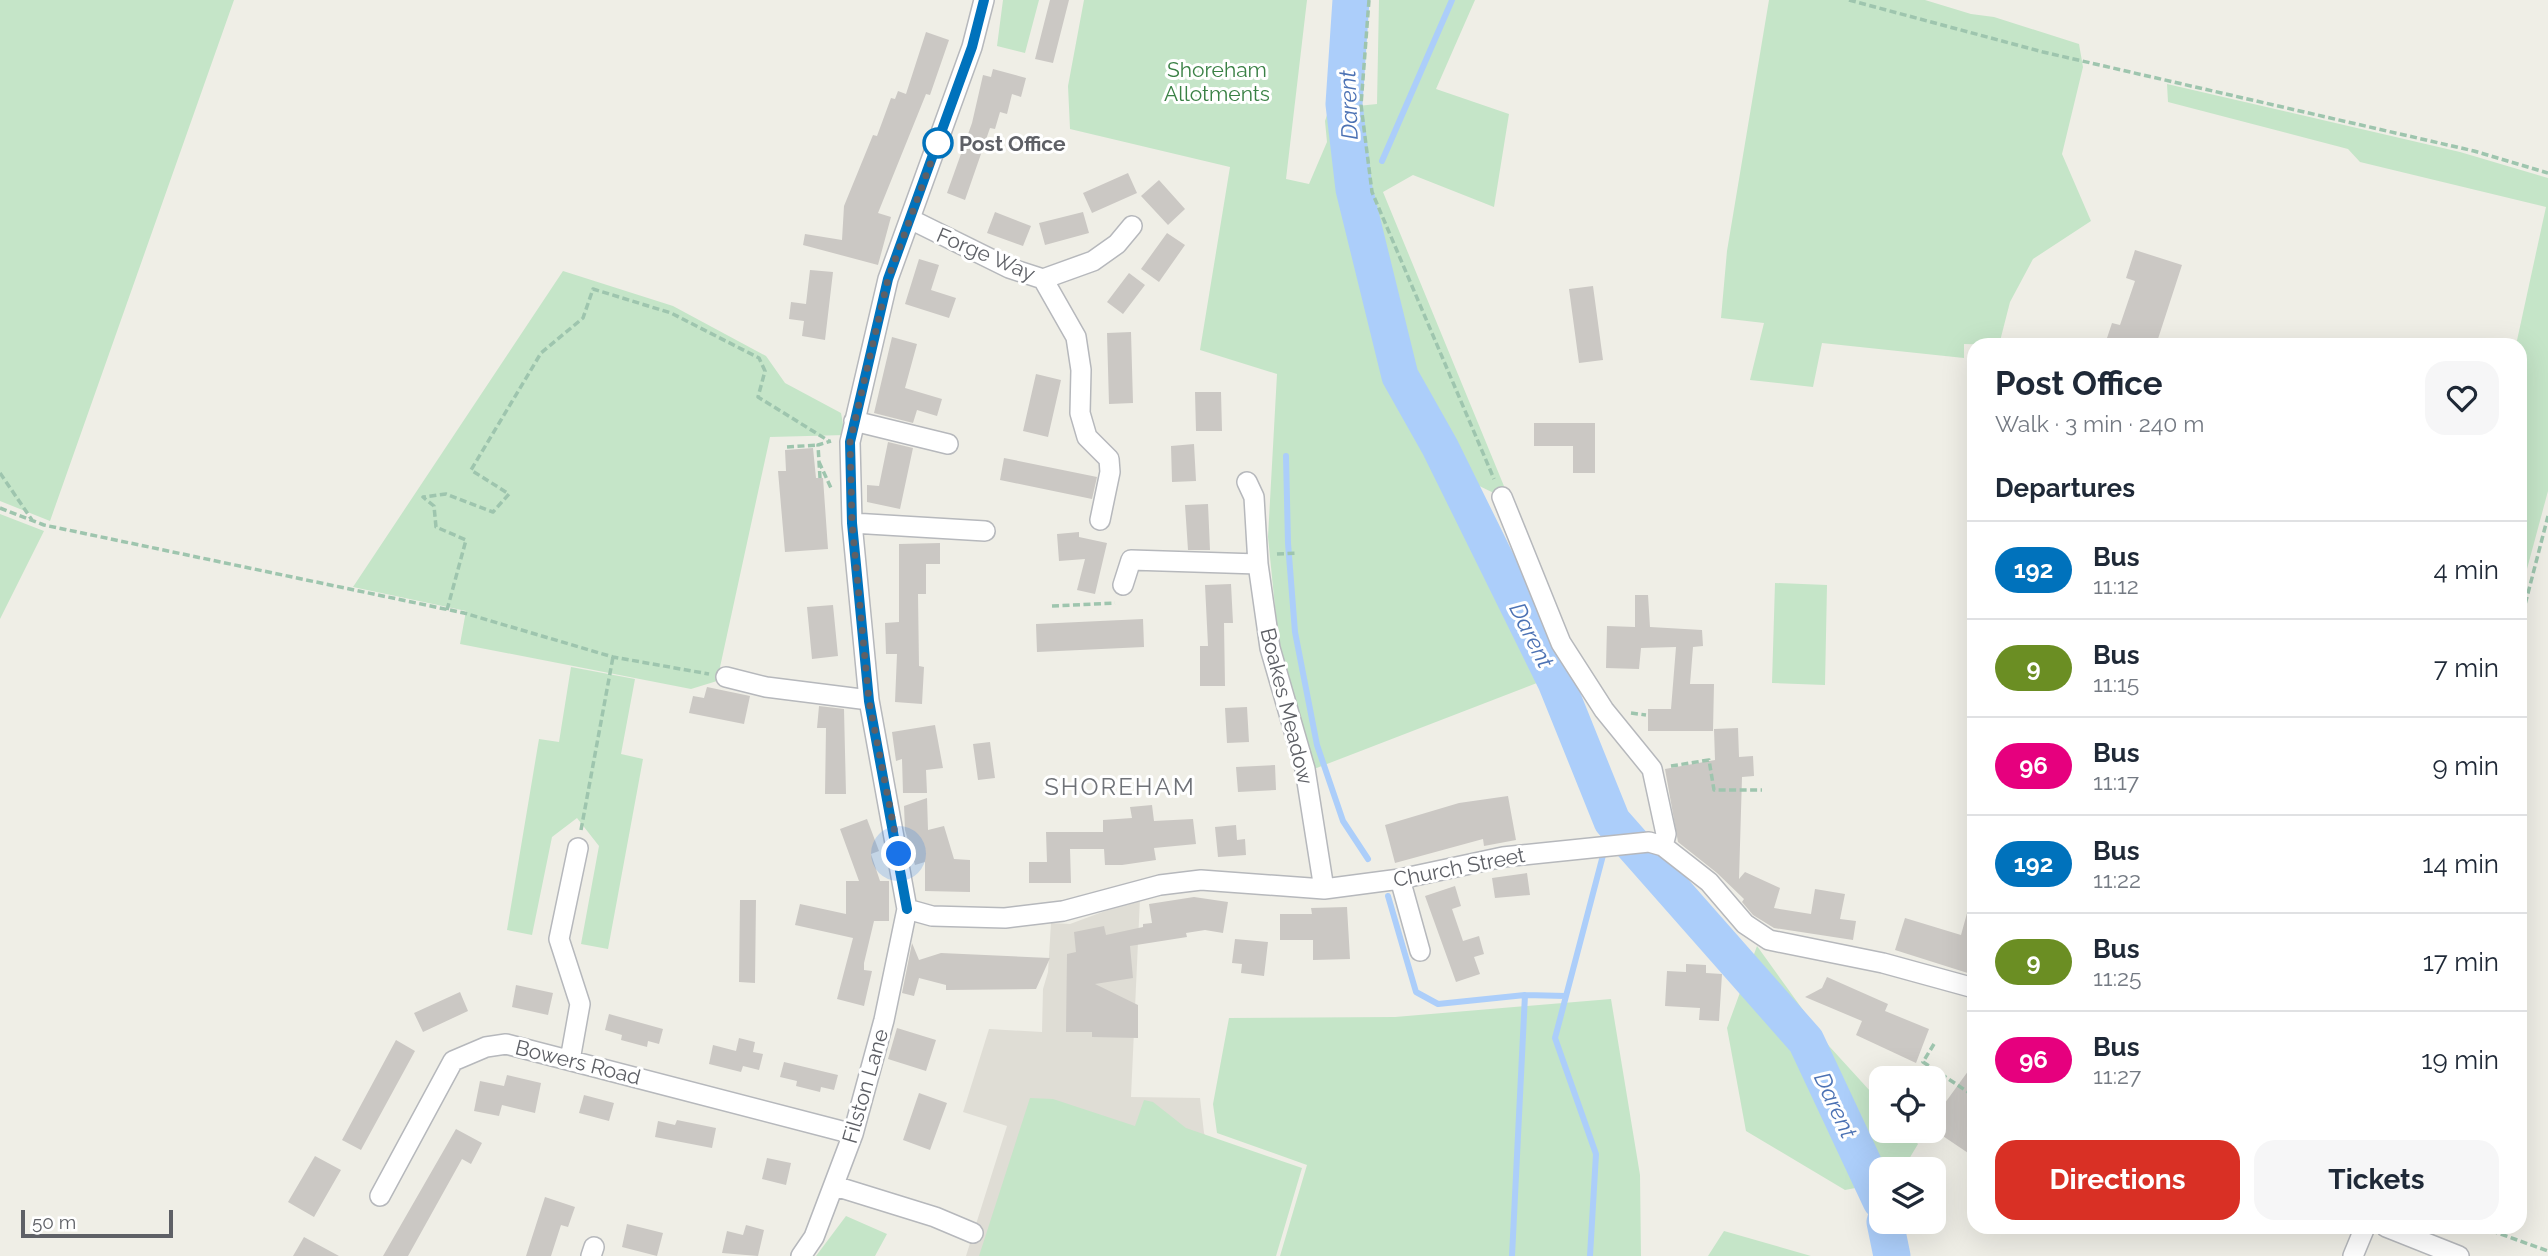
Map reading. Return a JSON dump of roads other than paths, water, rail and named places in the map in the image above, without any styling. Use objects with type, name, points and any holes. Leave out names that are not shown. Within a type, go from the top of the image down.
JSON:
[{"type":"street","points":[[907,909],[869,701],[852,523],[850,442],[888,279],[972,47],[984,0]]},
{"type":"street","name":"Forge Way","points":[[910,219],[1009,268],[1043,279],[1093,261],[1117,244],[1132,226]]},
{"type":"street","points":[[1043,279],[1076,337],[1080,413],[1087,437],[1109,459],[1110,472],[1100,520]]},
{"type":"street","points":[[854,421],[948,444]]},
{"type":"street","name":"Boakes Meadow","points":[[1247,482],[1254,497],[1258,564],[1270,648],[1305,769],[1324,889]]},
{"type":"street","points":[[1502,497],[1561,643],[1604,710],[1652,769],[1666,834],[1656,844],[1709,882],[1745,924],[1769,940],[1882,963],[1967,986]]},
{"type":"street","points":[[852,523],[985,531]]},
{"type":"street","points":[[1123,585],[1131,560],[1258,564]]},
{"type":"street","points":[[726,677],[766,687],[869,701]]},
{"type":"street","name":"Church Street","points":[[907,909],[932,916],[1005,918],[1063,911],[1160,885],[1201,880],[1324,889],[1399,879],[1503,857],[1579,848],[1656,844]]},
{"type":"street","points":[[570,1060],[580,1004],[559,939],[578,848]]},
{"type":"street","points":[[1399,879],[1420,951]]},
{"type":"street","name":"Filston Lane","points":[[801,1256],[814,1237],[853,1134],[896,969],[907,909]]},
{"type":"street","name":"Bowers Road","points":[[380,1196],[453,1061],[486,1047],[506,1044],[853,1134]]},
{"type":"street","points":[[835,1186],[914,1209],[973,1233]]},
{"type":"street","points":[[2354,1256],[2362,1234]]},
{"type":"street","points":[[2404,1234],[2459,1256]]},
{"type":"waterway","name":"Darent","points":[[1351,0],[1344,104],[1354,189],[1400,376],[1440,447],[1556,682],[1612,821],[1806,1041],[1869,1175]]},
{"type":"waterway","points":[[1382,161],[1452,0]]},
{"type":"waterway","points":[[1286,456],[1288,543],[1295,632],[1317,745],[1343,821],[1368,859]]},
{"type":"waterway","points":[[1590,1256],[1596,1154],[1555,1038],[1612,821]]},
{"type":"waterway","points":[[1388,896],[1416,992],[1438,1004],[1525,995],[1566,996]]},
{"type":"waterway","points":[[1512,1256],[1525,995]]},
{"type":"waterway","name":"Darent","points":[[1887,1234],[1892,1256]]},
{"type":"place","name":"Post Office","points":[[938,143]]},
{"type":"district","name":"SHOREHAM","points":[[1120,786]]},
{"type":"park label","name":"Shoreham Allotments","points":[[1217,81]]}]
